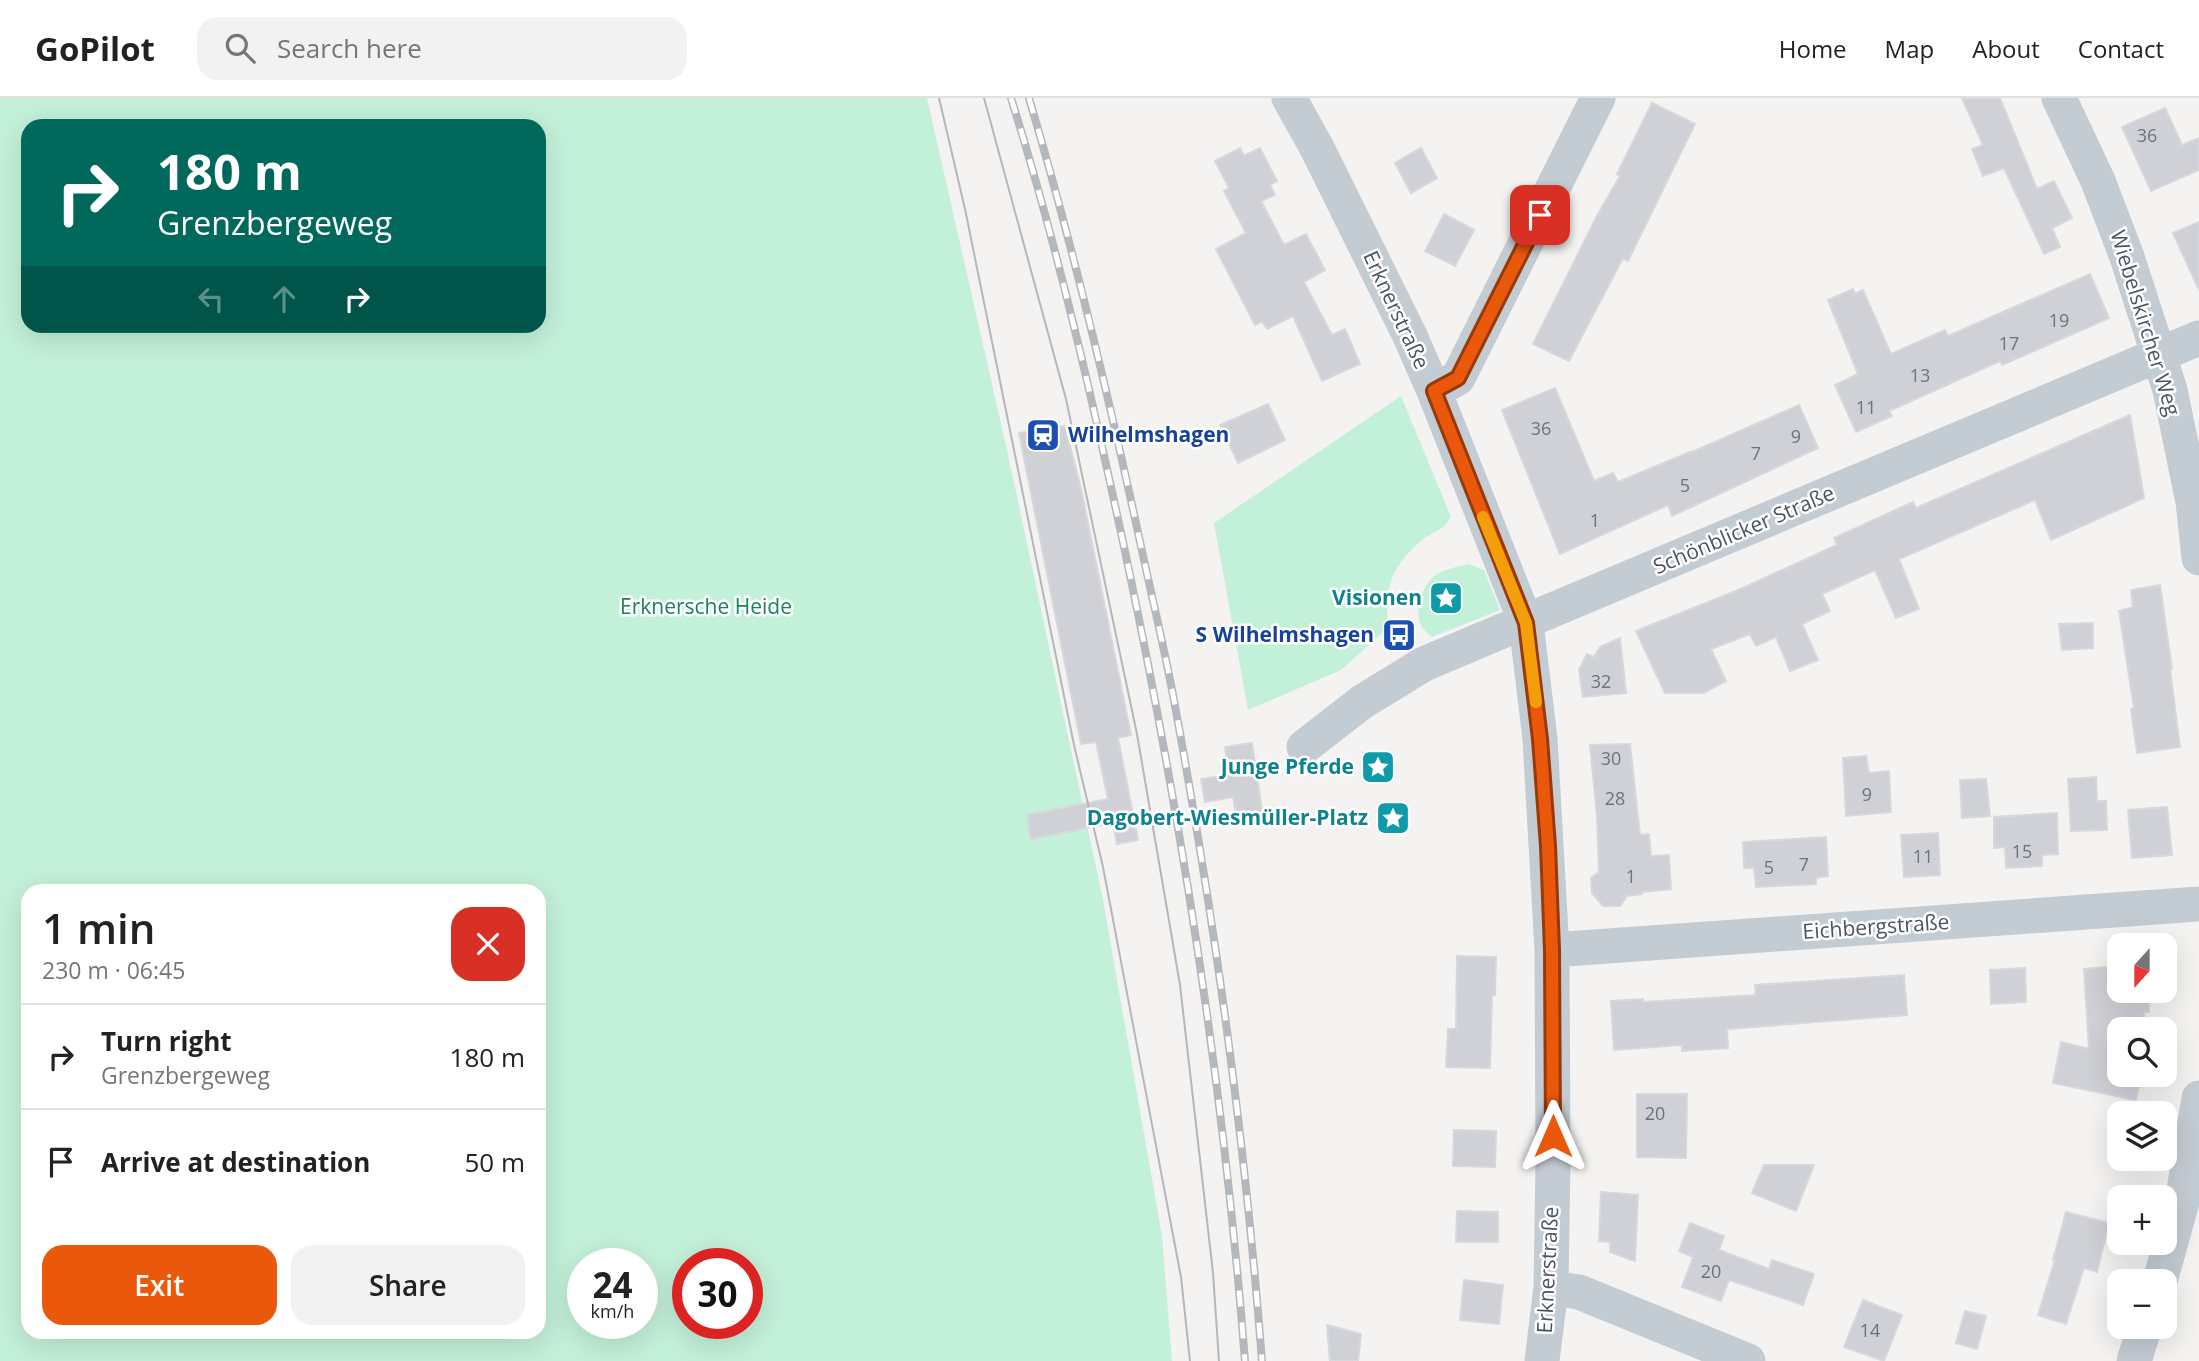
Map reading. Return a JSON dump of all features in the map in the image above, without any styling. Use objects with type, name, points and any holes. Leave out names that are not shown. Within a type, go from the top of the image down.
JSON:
[{"type":"street","name":"Erknerstraße","points":[[1289,98],[1317,148],[1410,336],[1526,623],[1540,739],[1552,950],[1551,1288],[1542,1361]]},
{"type":"street","points":[[1434,391],[1458,378],[1598,98]]},
{"type":"street","name":"Wiebelskircher Weg","points":[[2059,98],[2098,181],[2118,232],[2170,390],[2193,502],[2199,558]]},
{"type":"street","name":"Schönblicker Straße","points":[[1304,747],[1362,702],[1424,664],[2199,338]]},
{"type":"street","name":"Eichbergstraße","points":[[1552,950],[2199,904]]},
{"type":"street","points":[[2163,1269],[2182,1202],[2199,1098]]},
{"type":"street","points":[[1551,1288],[1579,1292],[1748,1361]]},
{"type":"street","points":[[2134,1361],[2141,1339]]},
{"type":"green space","name":"Erknersche Heide","points":[[0,98],[927,98],[1009,459],[1103,900],[1162,1236],[1172,1361],[0,1361]]},
{"type":"green space","points":[[1401,396],[1451,517],[1441,528],[1412,549],[1397,568],[1387,601],[1389,627],[1341,670],[1248,710],[1214,523]]},
{"type":"green space","points":[[1469,564],[1484,570],[1500,610],[1432,637],[1421,625],[1418,613],[1426,587],[1433,577],[1441,572]]},
{"type":"building","points":[[1962,98],[2000,98],[2037,189],[2054,181],[2072,218],[2052,228],[2060,247],[2044,254],[2004,168],[1983,176],[1972,149],[1983,145]]},
{"type":"building","points":[[1652,103],[1695,124],[1628,261],[1623,258],[1569,361],[1533,344],[1620,176],[1617,174]]},
{"type":"building","points":[[2165,108],[2182,145],[2199,138],[2199,170],[2151,191],[2122,127]]},
{"type":"building","points":[[1240,148],[1244,156],[1260,148],[1277,181],[1270,185],[1275,195],[1261,201],[1284,245],[1306,234],[1325,270],[1304,282],[1332,335],[1345,329],[1360,364],[1322,381],[1293,316],[1267,329],[1262,321],[1255,325],[1216,249],[1246,233],[1224,191],[1229,188],[1215,161]]},
{"type":"building","points":[[1421,148],[1437,178],[1411,193],[1395,163]]},
{"type":"building","points":[[1444,214],[1474,230],[1455,266],[1425,251]]},
{"type":"building","points":[[2199,222],[2199,290],[2173,233]]},
{"type":"building","points":[[2090,274],[2109,318],[2002,365],[2000,361],[1889,411],[1892,416],[1856,432],[1835,385],[1858,374],[1828,300],[1853,289],[1855,294],[1863,290],[1891,354],[1945,330],[1948,336]]},
{"type":"building","points":[[1555,388],[1594,481],[1613,473],[1618,482],[1799,405],[1818,448],[1672,516],[1668,505],[1560,554],[1502,410]]},
{"type":"building","points":[[1268,404],[1285,440],[1238,463],[1220,425]]},
{"type":"building","points":[[2130,415],[2144,498],[2051,540],[2035,500],[1899,559],[1919,609],[1896,618],[1875,570],[1822,594],[1830,611],[1802,624],[1818,660],[1790,671],[1776,637],[1756,646],[1750,634],[1711,649],[1726,681],[1703,693],[1665,693],[1636,631],[1736,591],[1837,545],[1834,538],[1913,502],[1916,508]]},
{"type":"building","points":[[1065,426],[1081,489],[1131,735],[1118,738],[1138,840],[1117,844],[1113,823],[1031,839],[1027,815],[1108,799],[1096,742],[1081,744],[1019,433]]},
{"type":"building","points":[[2160,585],[2180,747],[2137,753],[2131,709],[2134,708],[2119,611],[2133,607],[2131,590]]},
{"type":"building","points":[[2093,623],[2093,648],[2062,650],[2059,624]]},
{"type":"building","points":[[1620,638],[1626,693],[1583,697],[1579,670],[1587,654],[1594,657],[1600,647]]},
{"type":"building","points":[[1252,743],[1263,817],[1237,822],[1233,797],[1205,802],[1201,779],[1229,775],[1225,747]]},
{"type":"building","points":[[1630,744],[1640,835],[1649,834],[1651,856],[1669,855],[1671,889],[1627,896],[1620,906],[1603,906],[1592,893],[1591,878],[1599,872],[1590,745]]},
{"type":"building","points":[[1866,756],[1869,773],[1889,771],[1891,812],[1846,816],[1843,758]]},
{"type":"building","points":[[2096,777],[2097,801],[2106,801],[2107,830],[2071,831],[2068,779]]},
{"type":"building","points":[[1986,779],[1990,816],[1962,818],[1960,780]]},
{"type":"building","points":[[2167,807],[2172,855],[2132,858],[2128,810]]},
{"type":"building","points":[[2057,813],[2058,854],[2042,855],[2042,866],[2006,868],[2005,847],[1994,848],[1994,817]]},
{"type":"building","points":[[1938,833],[1940,875],[1904,877],[1901,835]]},
{"type":"building","points":[[1826,837],[1828,876],[1816,878],[1816,884],[1756,887],[1754,868],[1744,868],[1743,842]]},
{"type":"building","points":[[1457,956],[1496,957],[1490,1068],[1446,1067],[1448,1029],[1456,1029]]},
{"type":"building","points":[[2107,967],[2107,1003],[2149,1003],[2149,1012],[2144,1012],[2144,1017],[2107,1017],[2107,1087],[2138,1087],[2136,1100],[2053,1083],[2061,1042],[2089,1049],[2084,969]]},
{"type":"building","points":[[2025,968],[2026,1002],[1991,1004],[1990,970]]},
{"type":"building","points":[[1904,975],[1907,1015],[1727,1029],[1728,1048],[1682,1051],[1682,1045],[1614,1050],[1611,1001],[1643,999],[1643,1002],[1756,995],[1755,985]]},
{"type":"building","points":[[1637,1094],[1687,1094],[1686,1158],[1637,1157]]},
{"type":"building","points":[[1454,1130],[1496,1131],[1495,1167],[1453,1166]]},
{"type":"building","points":[[1764,1165],[1814,1165],[1796,1211],[1752,1193]]},
{"type":"building","points":[[1601,1192],[1638,1195],[1635,1261],[1610,1252],[1610,1242],[1599,1241]]},
{"type":"building","points":[[1457,1211],[1498,1212],[1498,1242],[1456,1242]]},
{"type":"building","points":[[2066,1212],[2107,1222],[2097,1272],[2084,1268],[2066,1324],[2038,1315]]},
{"type":"building","points":[[1690,1223],[1724,1236],[1719,1250],[1769,1269],[1772,1260],[1814,1274],[1803,1305],[1729,1280],[1721,1301],[1682,1287],[1693,1257],[1679,1251]]},
{"type":"building","points":[[1464,1280],[1503,1285],[1499,1324],[1460,1320]]},
{"type":"building","points":[[1863,1300],[1902,1315],[1884,1361],[1844,1347]]},
{"type":"building","points":[[1965,1311],[1986,1316],[1977,1349],[1956,1343]]},
{"type":"building","points":[[1327,1325],[1361,1334],[1358,1361],[1330,1361]]},
{"type":"tram line","points":[[939,98],[965,209],[1074,745],[1103,867],[1181,1277],[1190,1361]]},
{"type":"tram line","points":[[984,98],[1066,399],[1137,734],[1180,985],[1213,1273],[1219,1361]]},
{"type":"railway","points":[[1011,98],[1044,211],[1088,383],[1126,556],[1165,755],[1213,1057],[1245,1361]]},
{"type":"railway","points":[[1029,98],[1060,207],[1101,371],[1173,695],[1215,944],[1247,1194],[1262,1361]]},
{"type":"slow traffic","points":[[1483,517],[1526,623],[1536,702]]},
{"type":"place","name":"Wilhelmshagen","points":[[1043,435]]},
{"type":"place","name":"Visionen","points":[[1446,598]]},
{"type":"place","name":"S Wilhelmshagen","points":[[1399,635]]},
{"type":"place","name":"Junge Pferde","points":[[1378,767]]},
{"type":"place","name":"Dagobert-Wiesmüller-Platz","points":[[1393,818]]},
{"type":"route","points":[[1540,215],[1458,378],[1434,391],[1526,623],[1540,739],[1548,846],[1552,950],[1553,1136]]}]
